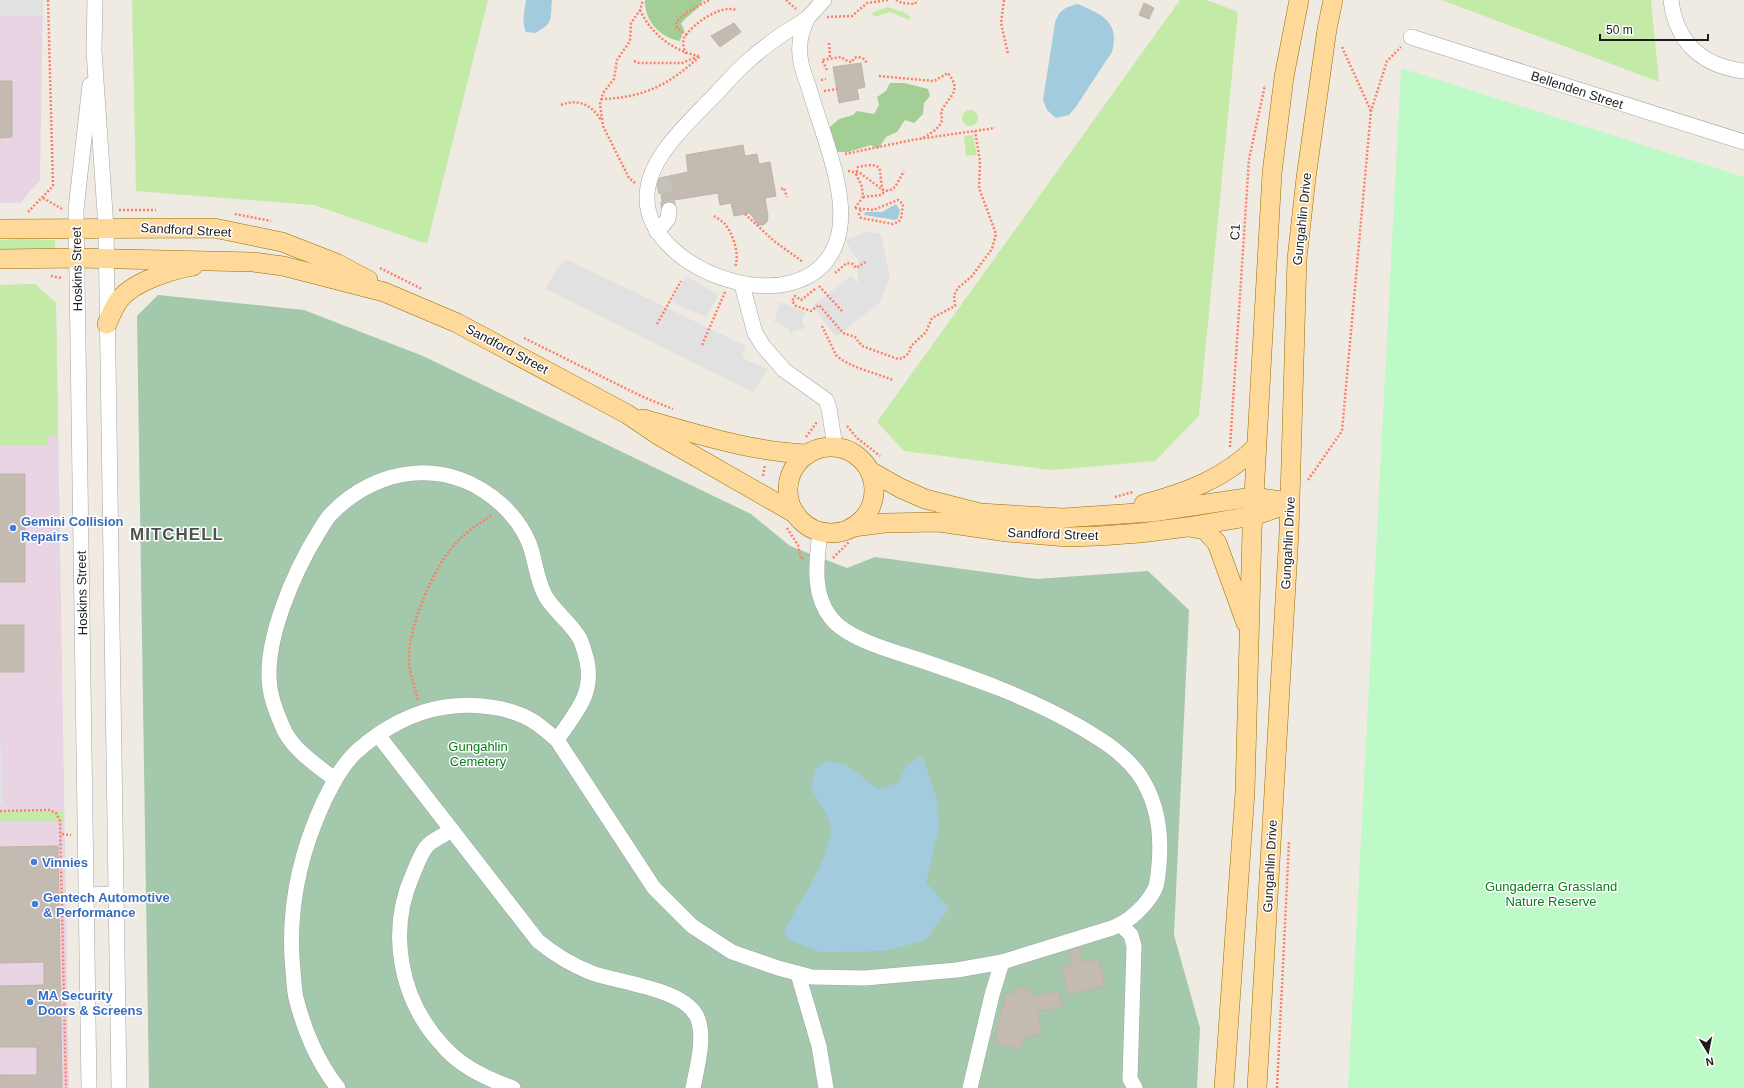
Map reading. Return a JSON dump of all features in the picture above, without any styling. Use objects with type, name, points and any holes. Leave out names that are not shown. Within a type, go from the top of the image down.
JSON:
[{"type":"main road","points":[[1224,1088],[1245,792],[1252,516],[1272,173],[1284,77],[1299,0]]},
{"type":"main road","name":"Gungahlin Drive","points":[[1257,1088],[1289,503],[1297,259],[1300,220],[1329,19],[1334,0]]},
{"type":"main road","name":"Sandford Street","points":[[0,228],[214,228],[282,242],[336,263],[384,292]]},
{"type":"main road","name":"Sandford Street","points":[[0,259],[107,258],[224,260],[283,266],[384,292],[457,322],[627,414],[658,435],[796,514]]},
{"type":"main road","points":[[107,324],[119,300],[127,292],[151,279],[180,269],[224,260]]},
{"type":"main road","name":"Sandford Street","points":[[627,414],[732,443],[780,453],[805,447]]},
{"type":"main road","points":[[805,447],[834,447],[855,454],[870,470],[874,481],[873,502],[862,520],[853,527],[837,532],[820,531],[806,525],[796,514],[788,493],[789,482],[805,447]]},
{"type":"main road","points":[[1080,517],[1126,508],[1197,488],[1231,469],[1256,447]]},
{"type":"main road","name":"Sandford Street","points":[[870,470],[900,488],[925,500],[972,512],[1038,518],[1080,517],[1152,512],[1253,497],[1289,503]]},
{"type":"main road","name":"Sandford Street","points":[[853,527],[885,523],[939,522],[1007,532],[1067,537],[1140,533],[1252,516],[1289,503]]},
{"type":"main road","points":[[1187,527],[1205,530],[1217,543],[1250,636]]},
{"type":"street","name":"Hoskins Street","points":[[95,0],[94,50],[107,258],[119,1088]]},
{"type":"street","points":[[1671,0],[1677,29],[1697,53],[1714,64],[1730,69],[1744,71]]},
{"type":"street","points":[[815,10],[801,35],[800,55],[804,73],[836,173],[840,209],[838,235],[835,246],[822,265],[813,274],[792,283],[778,285],[742,285],[694,264],[671,248],[657,232],[651,218],[647,198],[649,188],[660,157],[673,139],[746,62],[815,10]]},
{"type":"street","name":"Bellenden Street","points":[[1411,37],[1744,142]]},
{"type":"street","name":"Hoskins Street","points":[[89,1088],[76,209],[94,50]]},
{"type":"street","points":[[660,157],[663,178]]},
{"type":"street","points":[[657,232],[668,220],[669,210]]},
{"type":"street","points":[[742,285],[756,333],[763,346],[784,370],[826,400],[830,408],[834,447]]},
{"type":"street","points":[[334,779],[303,754],[286,733],[270,688],[271,649],[288,592],[310,546],[329,515],[349,497],[370,484],[399,474],[421,473],[456,479],[487,492],[514,518],[529,543],[543,592],[554,609],[580,639],[586,655],[589,670],[588,685],[582,702],[557,740]]},
{"type":"street","points":[[338,1088],[312,1044],[296,997],[290,942],[293,901],[301,861],[317,817],[334,779],[356,752],[378,735],[411,716],[422,713],[456,706],[499,708],[534,722],[557,740],[654,888],[692,926],[732,952],[798,974],[812,977],[865,978],[957,970],[1002,962],[1121,925],[1131,918],[1148,898],[1158,880],[1160,851],[1157,819],[1146,788],[1138,773],[1107,742],[1052,710],[986,683],[880,647],[843,628],[831,618],[823,604],[818,590],[816,570],[820,531]]},
{"type":"street","points":[[378,735],[538,941],[554,954],[593,973],[662,992],[679,998],[690,1006],[697,1018],[700,1028],[700,1042],[693,1088]]},
{"type":"street","points":[[452,830],[428,845],[420,858],[406,889],[399,926],[401,961],[415,1006],[443,1047],[459,1061],[478,1074],[513,1088]]},
{"type":"street","points":[[86,895],[116,894]]},
{"type":"street","points":[[1121,925],[1131,935],[1134,946],[1130,1079],[1135,1088]]},
{"type":"street","points":[[970,1088],[992,995],[1002,962]]},
{"type":"street","points":[[798,974],[819,1046],[826,1088]]},
{"type":"path","points":[[28,213],[53,186],[48,0]]},
{"type":"path","points":[[601,120],[601,99],[614,79],[618,60],[630,41],[633,19],[640,10],[643,0]]},
{"type":"path","points":[[687,35],[677,28],[676,22],[686,13],[709,0]]},
{"type":"path","points":[[815,10],[829,18],[848,16],[870,1],[881,2],[888,0]]},
{"type":"path","points":[[896,0],[912,5],[917,0]]},
{"type":"path","points":[[1004,0],[1001,23],[1008,54]]},
{"type":"path","points":[[686,54],[683,42],[694,27],[718,10],[728,8],[736,10]]},
{"type":"path","points":[[640,10],[645,21],[656,34],[686,54],[700,56]]},
{"type":"path","points":[[1329,19],[1371,111]]},
{"type":"path","points":[[1308,480],[1342,431],[1371,111],[1387,61],[1411,37]]},
{"type":"path","points":[[829,43],[830,58]]},
{"type":"path","points":[[601,99],[630,97],[657,88],[686,70],[700,56]]},
{"type":"path","points":[[634,61],[639,63],[682,63],[700,56]]},
{"type":"path","points":[[827,70],[822,60],[830,58],[840,57],[852,62],[854,58],[860,57],[865,60],[867,64]]},
{"type":"path","points":[[879,76],[934,81],[948,73],[952,79],[954,92],[952,98],[943,108],[940,124],[921,140]]},
{"type":"path","name":"C1","points":[[1229,450],[1231,443],[1249,159],[1265,83]]},
{"type":"path","points":[[561,105],[567,102],[579,102],[594,110],[601,120],[629,178],[634,183],[649,188]]},
{"type":"path","points":[[831,158],[873,148],[995,128]]},
{"type":"path","points":[[831,320],[843,333],[855,337],[862,346],[898,359],[903,358],[908,353],[911,346],[926,332],[932,318],[955,306],[954,295],[958,288],[972,276],[992,249],[996,234],[979,188],[980,161],[975,131]]},
{"type":"path","points":[[863,197],[862,187],[856,176],[858,167],[871,165],[878,168],[882,173],[881,185],[884,191]]},
{"type":"path","points":[[836,173],[844,170],[856,172],[865,176],[884,191]]},
{"type":"path","points":[[861,209],[859,214],[861,218],[893,224],[898,222],[901,219],[903,204],[898,200],[880,209],[873,210],[854,208],[863,197],[882,195],[884,191],[895,187],[904,171]]},
{"type":"path","points":[[781,189],[784,188],[787,197]]},
{"type":"path","points":[[43,198],[60,209]]},
{"type":"path","points":[[830,276],[847,262],[853,264],[856,268],[867,260]]},
{"type":"path","points":[[657,324],[681,281]]},
{"type":"path","points":[[816,288],[824,281]]},
{"type":"path","points":[[820,287],[842,311]]},
{"type":"path","points":[[822,326],[831,347],[839,359],[852,366],[871,371],[893,380]]},
{"type":"path","points":[[641,396],[674,410]]},
{"type":"path","points":[[805,447],[814,424]]},
{"type":"path","points":[[845,424],[857,438],[885,460]]},
{"type":"path","points":[[1110,497],[1137,491]]},
{"type":"path","points":[[422,713],[410,673],[409,655],[418,614],[439,566],[450,550],[473,528],[504,507]]},
{"type":"path","points":[[0,811],[49,810],[56,813],[60,821],[66,1088]]},
{"type":"shaded area","points":[[0,0],[43,0],[40,180],[20,203],[0,203]]},
{"type":"shaded area","points":[[0,0],[43,0],[43,16],[0,16]]},
{"type":"shaded area","points":[[865,232],[881,234],[890,278],[880,302],[836,337],[812,306],[851,276],[858,283],[858,260],[845,240]]},
{"type":"shaded area","points":[[566,259],[746,346],[742,354],[744,359],[768,369],[753,392],[546,289],[557,268]]},
{"type":"shaded area","points":[[686,276],[718,295],[706,317],[672,302]]},
{"type":"shaded area","points":[[35,284],[56,303],[69,1088],[0,1088],[0,285]]},
{"type":"shaded area","points":[[780,302],[805,312],[802,321],[805,328],[790,333],[788,328],[774,322]]},
{"type":"shaded area","points":[[0,721],[3,805],[0,805]]},
{"type":"green space","points":[[132,0],[488,0],[427,244],[314,205],[136,191]]},
{"type":"green space","points":[[645,0],[703,0],[681,24],[684,29],[680,41],[666,36],[655,27],[647,15]]},
{"type":"green space","points":[[1180,0],[1207,0],[1238,12],[1199,416],[1155,461],[1051,470],[904,451],[877,422]]},
{"type":"green space","points":[[1442,0],[1651,0],[1659,82]]},
{"type":"green space","points":[[887,7],[904,12],[911,17],[909,20],[890,12],[874,17],[872,13]]},
{"type":"green space","name":"Gungaderra Grassland Nature Reserve","points":[[1401,68],[1744,177],[1744,1088],[1348,1088]]},
{"type":"green space","points":[[890,83],[904,83],[928,89],[930,96],[924,103],[923,114],[914,123],[905,120],[897,132],[886,137],[878,149],[871,145],[848,152],[835,152],[835,142],[829,135],[829,128],[839,119],[853,115],[857,111],[874,114],[879,105],[877,97],[886,91]]},
{"type":"green space","points":[[970,110],[977,115],[978,118],[973,125],[970,126],[963,121],[962,118],[967,111]]},
{"type":"green space","points":[[973,135],[977,155],[966,156],[964,136]]},
{"type":"green space","points":[[0,240],[55,240],[55,249],[0,251]]},
{"type":"green space","points":[[35,284],[56,303],[58,436],[48,436],[48,446],[0,446],[0,285]]},
{"type":"green space","name":"Gungahlin Cemetery","points":[[158,295],[304,310],[423,356],[751,514],[790,546],[847,568],[875,557],[1037,579],[1148,571],[1189,610],[1174,935],[1200,1028],[1197,1088],[149,1088],[137,316]]},
{"type":"green space","points":[[0,812],[63,812],[63,822],[0,822]]},
{"type":"water","points":[[526,0],[552,0],[550,20],[541,30],[535,33],[526,32],[524,16]]},
{"type":"water","points":[[1078,4],[1102,16],[1107,21],[1114,33],[1114,42],[1112,52],[1075,108],[1069,115],[1056,118],[1047,110],[1043,100],[1055,23],[1058,15],[1063,10],[1069,6]]},
{"type":"water","points":[[896,204],[900,210],[898,219],[895,220],[864,215],[865,212],[882,212]]},
{"type":"water","points":[[922,755],[937,799],[939,827],[926,882],[949,909],[925,940],[886,951],[820,952],[787,939],[784,931],[822,863],[830,834],[830,822],[811,788],[815,770],[827,761],[846,765],[878,789],[898,783],[907,765]]},
{"type":"building","points":[[1144,3],[1154,8],[1149,19],[1139,15]]},
{"type":"building","points":[[734,23],[741,32],[720,47],[711,36]]},
{"type":"building","points":[[861,63],[865,87],[857,89],[859,99],[839,103],[833,67]]},
{"type":"building","points":[[0,81],[12,81],[12,137],[0,138]]},
{"type":"building","points":[[743,145],[745,156],[757,154],[759,164],[770,162],[776,196],[765,198],[768,216],[767,222],[763,225],[758,225],[750,213],[734,216],[731,203],[720,205],[718,193],[662,202],[660,178],[688,172],[686,155]]},
{"type":"building","name":"Gemini Collision Repairs","points":[[0,474],[25,474],[25,582],[0,582]]},
{"type":"building","points":[[0,625],[24,625],[24,672],[0,672]]},
{"type":"building","points":[[58,846],[62,1088],[0,1088],[0,1075],[37,1075],[37,1047],[0,1047],[0,986],[44,985],[44,962],[0,963],[0,847]]},
{"type":"building","points":[[1080,948],[1082,962],[1099,959],[1105,986],[1068,994],[1062,967],[1072,964],[1069,951]]},
{"type":"building","points":[[1016,987],[1033,991],[1034,996],[1059,991],[1063,1007],[1037,1012],[1041,1034],[1023,1038],[1020,1049],[994,1043],[1006,993],[1014,995]]},
{"type":"tunnel","points":[[663,178],[669,210]]},
{"type":"place","name":"Gemini Collision Repairs","points":[[13,528]]},
{"type":"place","name":"Vinnies","points":[[34,862]]},
{"type":"place","name":"Gentech Automotive & Performance","points":[[35,904]]},
{"type":"place","name":"MA Security Doors & Screens","points":[[30,1002]]},
{"type":"district","name":"MITCHELL","points":[[177,534]]}]
